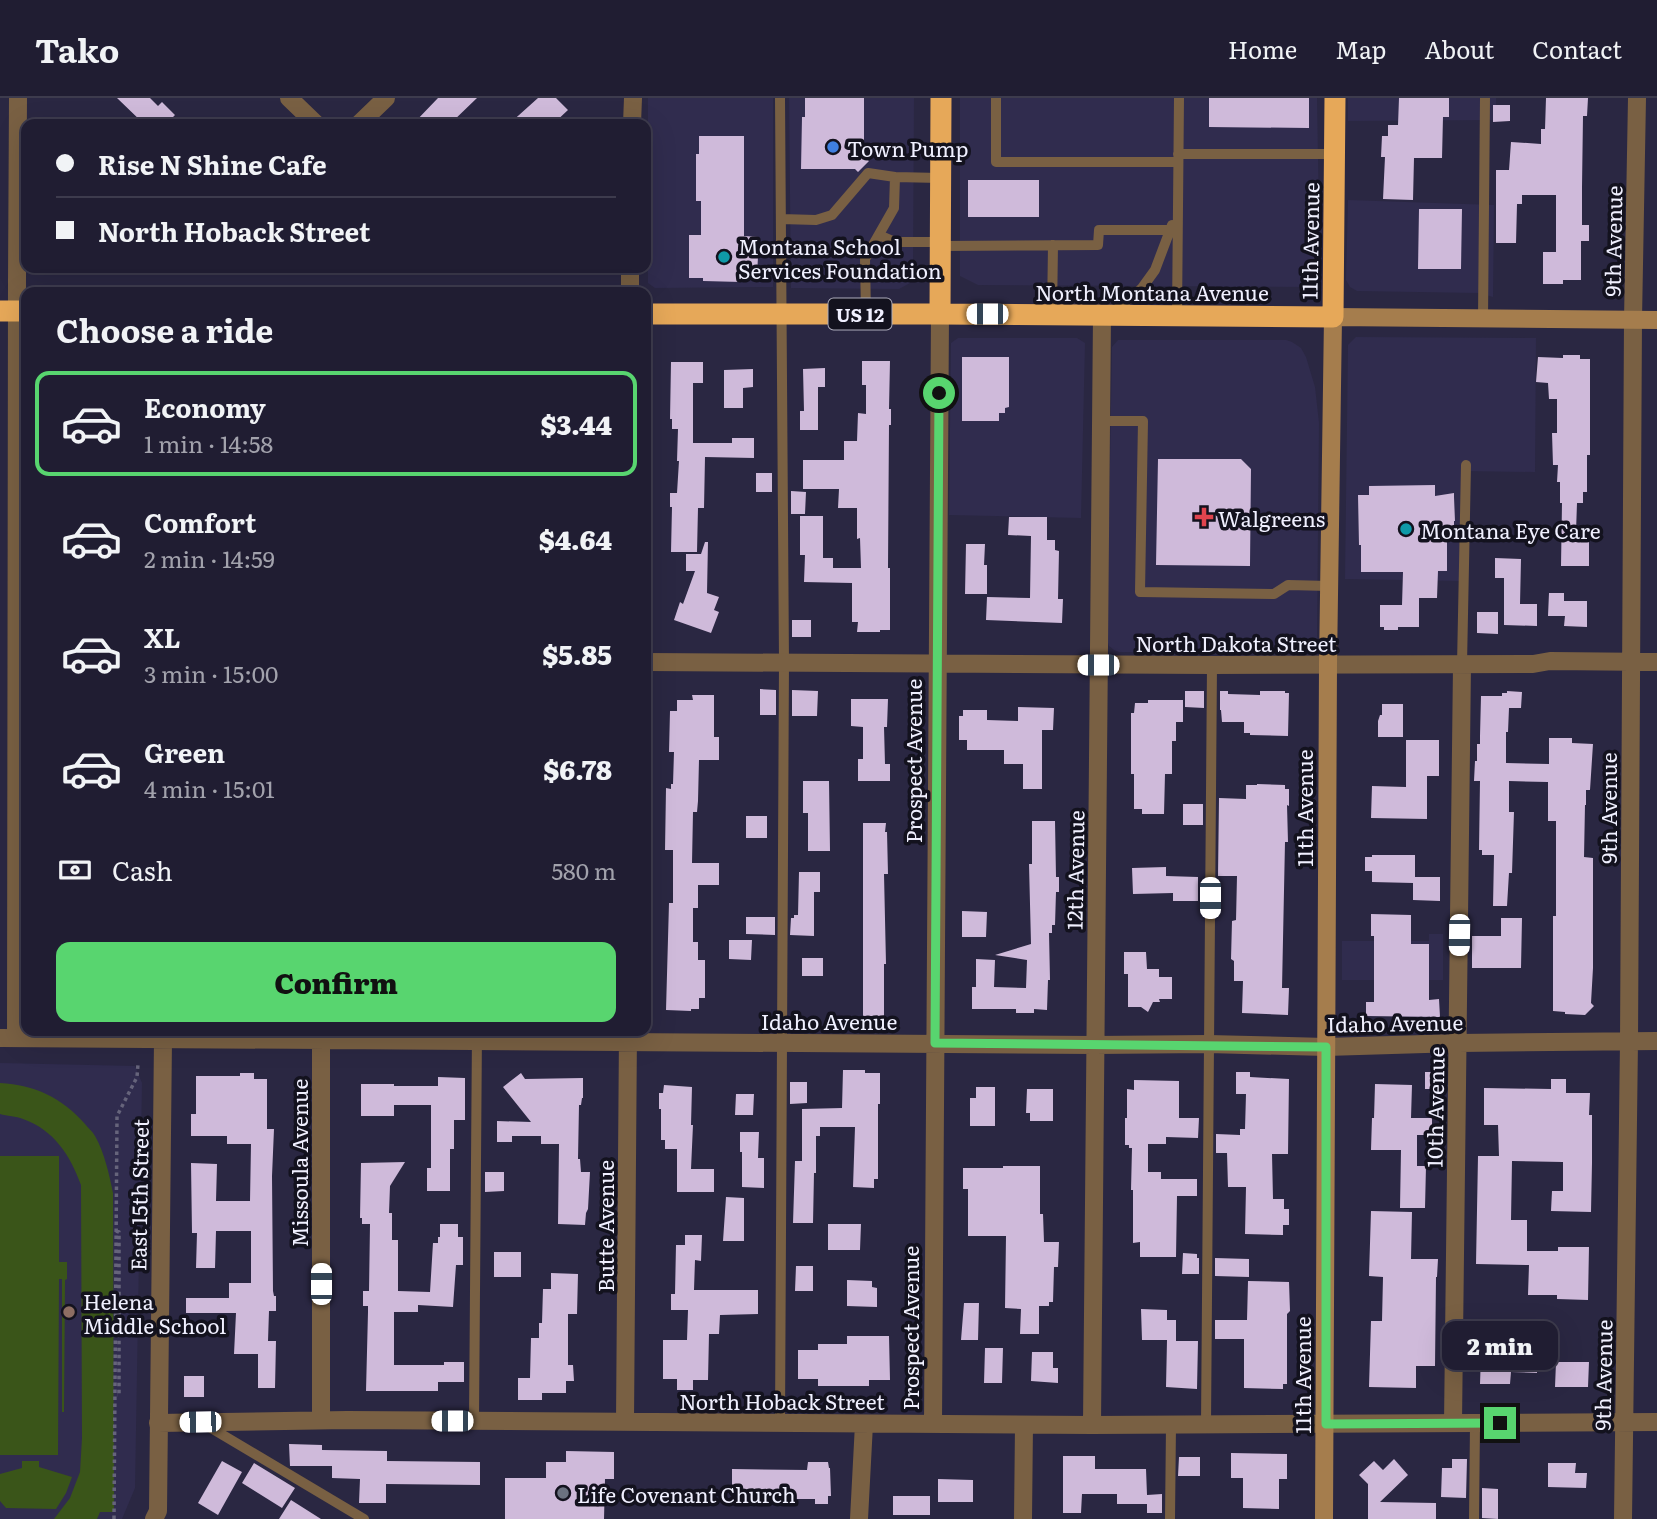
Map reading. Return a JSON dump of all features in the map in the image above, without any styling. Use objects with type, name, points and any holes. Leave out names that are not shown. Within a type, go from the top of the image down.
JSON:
[{"type":"highway","name":"Prospect Avenue","points":[[940,98],[940,314]]},
{"type":"highway","name":"11th Avenue","points":[[1333,317],[1335,98]]},
{"type":"highway","name":"North Montana Avenue","points":[[651,314],[1333,317]]},
{"type":"main road","name":"North Montana Avenue","points":[[1333,317],[1657,320]]},
{"type":"main road","name":"11th Avenue","points":[[1324,1519],[1328,665],[1333,317]]},
{"type":"street","points":[[8,1038],[18,98]]},
{"type":"street","points":[[289,98],[311,119]]},
{"type":"street","points":[[364,119],[386,98]]},
{"type":"street","points":[[632,119],[633,98]]},
{"type":"street","name":"9th Avenue","points":[[1623,1519],[1637,98]]},
{"type":"street","name":"Prospect Avenue","points":[[933,1424],[940,314]]},
{"type":"street","name":"12th Avenue","points":[[1092,1425],[1100,421],[1106,315]]},
{"type":"street","name":"North Dakota Street","points":[[651,662],[1098,665],[1657,662]]},
{"type":"street","name":"10th Avenue","points":[[1453,1423],[1462,665]]},
{"type":"street","name":"Idaho Avenue","points":[[8,1038],[111,1036]]},
{"type":"street","name":"East 15th Street","points":[[154,1519],[158,1511],[163,1036]]},
{"type":"street","name":"Missoula Avenue","points":[[321,1036],[321,1420]]},
{"type":"street","name":"Idaho Avenue","points":[[477,1036],[628,1036],[782,1043],[1208,1044],[1326,1047],[1657,1041]]},
{"type":"street","name":"Butte Avenue","points":[[625,1422],[628,1036]]},
{"type":"street","name":"North Hoback Street","points":[[158,1423],[321,1420],[1024,1425],[1657,1422]]},
{"type":"street","points":[[859,1519],[864,1424]]},
{"type":"street","points":[[1023,1519],[1024,1425]]},
{"type":"lane","points":[[780,98],[784,662],[780,1423]]},
{"type":"lane","points":[[996,98],[996,162],[1335,154]]},
{"type":"lane","points":[[1177,316],[1174,230],[1178,209],[1179,98]]},
{"type":"lane","points":[[1483,319],[1485,98]]},
{"type":"lane","points":[[780,219],[816,220],[832,215],[868,173],[895,177],[940,178]]},
{"type":"lane","points":[[866,314],[865,259],[894,208],[895,177]]},
{"type":"lane","points":[[879,235],[895,242],[1098,245],[1099,230],[1174,230]]},
{"type":"lane","points":[[1106,315],[1142,288],[1155,271],[1174,230]]},
{"type":"lane","points":[[1052,245],[1052,315]]},
{"type":"lane","points":[[1100,421],[1143,421],[1140,592],[1274,594],[1288,585],[1329,586]]},
{"type":"lane","points":[[1462,665],[1466,465]]},
{"type":"lane","points":[[1206,1425],[1212,665]]},
{"type":"lane","points":[[474,1421],[477,1036]]},
{"type":"lane","points":[[200,1422],[364,1519]]},
{"type":"lane","points":[[1474,1519],[1475,1423]]},
{"type":"lane","points":[[1170,1519],[1171,1425]]},
{"type":"path","points":[[114,1519],[117,1116],[138,1077],[138,1064]]},
{"type":"shaded area","points":[[648,98],[773,98],[773,287],[655,288],[648,283],[648,273],[651,273],[651,119],[648,119]]},
{"type":"shaded area","points":[[789,98],[914,98],[913,271],[910,283],[899,289],[791,288]]},
{"type":"shaded area","points":[[960,98],[1317,98],[1320,275],[1315,284],[1307,287],[978,285],[960,276]]},
{"type":"shaded area","points":[[1348,98],[1496,98],[1496,120],[1348,121]]},
{"type":"shaded area","points":[[1348,200],[1494,205],[1493,297],[1478,293],[1357,291],[1350,287],[1346,280]]},
{"type":"shaded area","points":[[1356,337],[1536,338],[1535,472],[1462,471],[1460,581],[1345,579],[1348,345]]},
{"type":"shaded area","points":[[958,338],[1077,338],[1085,343],[1081,518],[949,515],[951,343]]},
{"type":"shaded area","points":[[1118,340],[1286,340],[1301,348],[1315,387],[1319,423],[1317,640],[1311,651],[1119,652],[1109,646],[1112,347]]},
{"type":"shaded area","points":[[1429,934],[1443,934],[1443,980],[1342,980],[1342,941],[1429,941]]},
{"type":"shaded area","name":"Helena Middle School","points":[[0,1063],[135,1066],[142,1083],[135,1488],[122,1519],[0,1519]]},
{"type":"green space","points":[[0,1083],[25,1086],[47,1094],[67,1106],[95,1136],[110,1179],[113,1193],[114,1512],[100,1512],[97,1519],[54,1519],[70,1498],[80,1472],[81,1185],[66,1154],[52,1137],[34,1124],[0,1114]]},
{"type":"green space","points":[[0,1156],[59,1156],[59,1262],[67,1262],[67,1279],[62,1412],[62,1279],[59,1279],[58,1455],[0,1455]]},
{"type":"green space","points":[[22,1461],[39,1461],[39,1467],[72,1477],[56,1509],[6,1508],[0,1501],[0,1474],[22,1468]]},
{"type":"building","points":[[117,98],[150,98],[158,106],[162,102],[175,115],[171,119],[139,119]]},
{"type":"building","points":[[438,98],[477,98],[455,119],[418,119]]},
{"type":"building","points":[[538,98],[556,98],[568,110],[558,119],[515,119]]},
{"type":"building","name":"Town Pump","points":[[805,98],[864,98],[864,157],[869,161],[858,172],[855,169],[801,169]]},
{"type":"building","points":[[1209,98],[1309,98],[1309,128],[1209,127]]},
{"type":"building","points":[[1399,98],[1449,98],[1449,117],[1443,117],[1442,158],[1414,158],[1413,200],[1383,199],[1385,157],[1381,157],[1382,136],[1388,136],[1388,125],[1398,125]]},
{"type":"building","points":[[1546,98],[1588,98],[1587,116],[1583,116],[1582,225],[1589,225],[1589,241],[1581,241],[1581,280],[1563,280],[1563,284],[1543,284],[1543,252],[1556,252],[1556,195],[1522,195],[1522,204],[1517,204],[1516,243],[1496,243],[1496,170],[1509,170],[1511,142],[1541,144],[1541,129],[1545,129]]},
{"type":"building","points":[[1493,105],[1510,105],[1510,121],[1493,122]]},
{"type":"building","points":[[699,136],[744,136],[744,236],[759,237],[757,276],[741,276],[741,282],[689,278],[689,235],[701,235],[701,201],[696,201],[696,154],[699,154]]},
{"type":"building","points":[[968,180],[1039,180],[1039,217],[968,217]]},
{"type":"building","points":[[1419,209],[1462,209],[1461,269],[1418,269]]},
{"type":"building","points":[[1563,355],[1580,355],[1580,359],[1590,359],[1590,455],[1587,455],[1587,492],[1583,492],[1583,503],[1577,503],[1576,532],[1589,532],[1589,566],[1561,566],[1562,503],[1560,482],[1557,482],[1558,465],[1553,465],[1552,433],[1557,433],[1557,399],[1549,399],[1548,383],[1536,382],[1538,357],[1563,358]]},
{"type":"building","points":[[962,357],[1009,357],[1009,407],[1005,408],[1005,413],[999,413],[999,421],[962,421]]},
{"type":"building","points":[[862,361],[890,361],[890,630],[880,632],[857,632],[858,622],[852,622],[852,583],[804,582],[805,555],[800,555],[800,516],[823,516],[823,558],[833,558],[833,568],[861,568],[857,508],[838,508],[839,489],[803,489],[803,460],[844,460],[844,441],[857,441],[858,413],[866,414],[866,385],[862,385]]},
{"type":"building","points":[[671,362],[703,362],[703,383],[693,383],[693,443],[732,443],[732,438],[754,438],[754,458],[705,457],[704,508],[698,508],[697,552],[671,552],[670,493],[677,493],[679,461],[678,429],[672,429],[670,419]]},
{"type":"building","points":[[825,368],[825,387],[818,387],[818,430],[800,430],[800,411],[804,411],[803,369]]},
{"type":"building","points":[[753,369],[753,387],[743,388],[743,408],[724,408],[724,370]]},
{"type":"building","name":"Walgreens","points":[[1158,459],[1241,459],[1251,469],[1250,566],[1156,565]]},
{"type":"building","points":[[756,473],[772,473],[772,492],[756,492]]},
{"type":"building","name":"Montana Eye Care","points":[[1435,485],[1435,496],[1454,493],[1454,531],[1447,531],[1447,571],[1438,571],[1437,598],[1419,598],[1419,627],[1384,630],[1384,627],[1380,627],[1380,605],[1402,605],[1403,572],[1361,572],[1358,495],[1369,495],[1369,486]]},
{"type":"building","points":[[791,491],[806,492],[805,514],[791,514]]},
{"type":"building","points":[[1009,517],[1047,517],[1047,540],[1055,540],[1055,550],[1059,551],[1058,599],[1063,599],[1062,623],[986,620],[987,597],[1030,598],[1031,536],[1008,535]]},
{"type":"building","points":[[705,542],[708,542],[707,593],[719,597],[714,610],[719,612],[711,633],[674,620],[695,571],[686,571],[686,554],[701,554]]},
{"type":"building","points":[[966,544],[985,544],[987,594],[965,594]]},
{"type":"building","points":[[1495,558],[1521,559],[1520,604],[1537,604],[1537,626],[1504,625],[1504,578],[1495,578]]},
{"type":"building","points":[[1549,593],[1564,593],[1564,601],[1587,601],[1587,627],[1564,626],[1565,616],[1548,616]]},
{"type":"building","points":[[1477,612],[1498,612],[1498,634],[1477,633]]},
{"type":"building","points":[[792,620],[811,620],[811,637],[792,637]]},
{"type":"building","points":[[760,689],[776,690],[776,715],[760,715]]},
{"type":"building","points":[[792,690],[818,691],[817,716],[792,716]]},
{"type":"building","points":[[1185,691],[1204,691],[1204,708],[1185,707]]},
{"type":"building","points":[[1220,691],[1228,691],[1228,694],[1260,695],[1260,691],[1289,693],[1288,736],[1250,735],[1244,733],[1244,722],[1222,722]]},
{"type":"building","points":[[1522,692],[1521,708],[1509,708],[1506,763],[1549,764],[1549,738],[1572,738],[1572,743],[1593,744],[1590,790],[1586,790],[1584,857],[1593,858],[1591,1003],[1594,1006],[1585,1015],[1553,1011],[1556,821],[1548,821],[1548,782],[1509,781],[1509,812],[1514,812],[1512,873],[1509,873],[1507,906],[1493,906],[1494,855],[1482,855],[1482,850],[1479,850],[1480,781],[1474,781],[1477,744],[1480,744],[1481,696],[1502,696],[1502,693]]},
{"type":"building","points":[[692,695],[714,695],[714,737],[719,737],[719,760],[699,760],[697,812],[693,812],[692,863],[719,863],[719,885],[698,885],[698,908],[693,908],[693,942],[698,942],[698,960],[705,960],[705,998],[699,998],[699,1009],[666,1010],[669,903],[673,903],[673,850],[665,850],[666,788],[671,789],[673,784],[674,752],[669,752],[670,711],[677,711],[677,700],[693,700]]},
{"type":"building","points":[[851,699],[888,699],[887,727],[884,727],[885,764],[890,764],[890,781],[858,781],[858,759],[863,759],[863,727],[851,726]]},
{"type":"building","points":[[1148,700],[1183,700],[1183,722],[1176,722],[1176,741],[1172,741],[1172,774],[1165,774],[1164,814],[1142,814],[1142,809],[1134,809],[1131,713],[1134,713],[1135,703],[1148,703]]},
{"type":"building","points":[[1382,704],[1403,704],[1403,737],[1378,737]]},
{"type":"building","points":[[1018,707],[1054,708],[1053,730],[1042,730],[1042,789],[1023,789],[1023,764],[1004,764],[1004,750],[967,750],[967,740],[959,740],[959,716],[963,716],[963,710],[987,710],[987,720],[1018,721]]},
{"type":"building","points":[[1406,740],[1439,740],[1439,776],[1427,776],[1427,819],[1371,818],[1372,786],[1406,787]]},
{"type":"building","points":[[803,781],[829,781],[830,851],[808,851],[808,813],[803,813]]},
{"type":"building","points":[[1246,785],[1285,785],[1285,789],[1289,789],[1288,842],[1285,842],[1282,988],[1289,988],[1288,1015],[1242,1013],[1243,981],[1234,981],[1234,961],[1231,959],[1232,921],[1236,920],[1237,876],[1218,876],[1219,798],[1246,799]]},
{"type":"building","points":[[1183,804],[1203,804],[1203,825],[1183,825]]},
{"type":"building","points":[[746,816],[767,816],[767,838],[746,838]]},
{"type":"building","points":[[1032,821],[1055,821],[1056,877],[1059,877],[1059,892],[1056,892],[1055,925],[1052,925],[1052,933],[1049,933],[1050,980],[1047,1010],[1034,1009],[1034,1013],[1016,1013],[1016,1009],[972,1009],[972,987],[976,987],[976,959],[995,960],[994,987],[1026,988],[1027,960],[995,955],[1031,944],[1029,864],[1032,864]]},
{"type":"building","points":[[863,823],[886,823],[887,832],[888,874],[884,874],[884,1016],[863,1016]]},
{"type":"building","points":[[1415,855],[1415,877],[1440,877],[1440,901],[1413,900],[1413,883],[1372,882],[1372,871],[1365,871],[1365,857]]},
{"type":"building","points":[[1166,867],[1166,876],[1198,877],[1198,901],[1173,901],[1173,893],[1133,894],[1132,868]]},
{"type":"building","points":[[799,872],[820,872],[820,892],[814,892],[814,936],[790,935],[791,918],[798,915]]},
{"type":"building","points":[[962,911],[987,912],[986,937],[962,937]]},
{"type":"building","points":[[1371,914],[1411,915],[1411,944],[1429,944],[1429,1000],[1439,999],[1440,1017],[1366,1016],[1366,1002],[1374,1002],[1374,936],[1371,936]]},
{"type":"building","points":[[746,917],[775,917],[775,935],[746,934]]},
{"type":"building","points":[[1501,918],[1522,918],[1521,968],[1472,968],[1472,936],[1501,936]]},
{"type":"building","points":[[729,940],[752,940],[751,960],[729,959]]},
{"type":"building","points":[[1124,952],[1146,952],[1147,969],[1159,969],[1159,977],[1172,977],[1172,999],[1153,1002],[1148,1012],[1141,1007],[1128,1007],[1128,974],[1124,974]]},
{"type":"building","points":[[802,958],[823,958],[823,976],[802,976]]},
{"type":"building","points":[[843,1070],[880,1073],[878,1179],[874,1179],[874,1188],[853,1187],[855,1127],[820,1127],[820,1136],[816,1136],[813,1223],[793,1223],[795,1161],[802,1161],[802,1109],[842,1108]]},
{"type":"building","points":[[1236,1072],[1250,1072],[1250,1077],[1289,1079],[1288,1154],[1272,1154],[1273,1199],[1284,1199],[1284,1209],[1289,1209],[1289,1225],[1283,1225],[1283,1235],[1245,1234],[1246,1187],[1228,1187],[1227,1153],[1216,1153],[1216,1134],[1240,1135],[1240,1129],[1245,1129],[1246,1094],[1236,1094]]},
{"type":"building","points":[[1425,1072],[1441,1072],[1441,1089],[1425,1089]]},
{"type":"building","points":[[240,1073],[254,1073],[254,1079],[267,1079],[267,1129],[274,1129],[273,1291],[276,1296],[276,1311],[269,1311],[268,1341],[276,1341],[275,1388],[258,1388],[258,1354],[234,1354],[236,1313],[186,1313],[186,1298],[229,1298],[229,1283],[251,1283],[251,1231],[216,1231],[215,1268],[196,1268],[197,1233],[192,1233],[191,1163],[217,1164],[216,1201],[250,1201],[251,1144],[227,1144],[227,1136],[191,1136],[191,1114],[196,1114],[196,1076],[240,1076]]},
{"type":"building","points":[[521,1073],[525,1079],[583,1078],[583,1098],[579,1105],[578,1159],[581,1172],[590,1172],[585,1225],[558,1224],[559,1144],[541,1144],[541,1136],[512,1136],[512,1142],[497,1142],[497,1121],[531,1122],[503,1087]]},
{"type":"building","points":[[438,1077],[465,1078],[465,1120],[454,1120],[454,1149],[450,1149],[450,1191],[427,1191],[427,1168],[431,1168],[431,1105],[394,1105],[394,1116],[361,1116],[361,1084],[438,1086]]},
{"type":"building","points":[[1551,1079],[1566,1079],[1566,1093],[1590,1093],[1591,1212],[1551,1211],[1552,1191],[1563,1191],[1563,1162],[1512,1161],[1511,1220],[1527,1220],[1527,1251],[1589,1247],[1588,1300],[1557,1299],[1557,1295],[1528,1295],[1529,1265],[1476,1264],[1478,1156],[1499,1156],[1498,1125],[1484,1125],[1484,1088],[1551,1089]]},
{"type":"building","points":[[1134,1080],[1179,1081],[1179,1118],[1199,1118],[1198,1138],[1166,1137],[1166,1144],[1148,1144],[1148,1172],[1161,1172],[1161,1179],[1197,1179],[1197,1196],[1177,1196],[1176,1257],[1140,1257],[1140,1242],[1133,1243],[1132,1148],[1125,1145],[1125,1118],[1127,1089],[1134,1090]]},
{"type":"building","points":[[790,1082],[807,1082],[807,1103],[790,1104]]},
{"type":"building","points":[[1375,1084],[1412,1085],[1411,1118],[1432,1118],[1432,1135],[1417,1135],[1417,1166],[1426,1166],[1425,1208],[1400,1208],[1401,1150],[1371,1150]]},
{"type":"building","points":[[664,1085],[692,1087],[691,1169],[714,1169],[714,1192],[677,1192],[677,1149],[665,1149],[665,1140],[661,1140],[659,1093],[663,1093]]},
{"type":"building","points":[[976,1087],[995,1087],[995,1126],[970,1126],[970,1098],[976,1098]]},
{"type":"building","points":[[1027,1089],[1053,1089],[1053,1121],[1030,1121],[1030,1113],[1026,1113]]},
{"type":"building","points":[[736,1094],[754,1094],[753,1115],[735,1115]]},
{"type":"building","points":[[740,1132],[759,1132],[758,1158],[764,1158],[764,1188],[742,1187]]},
{"type":"building","points":[[405,1162],[390,1186],[392,1240],[398,1240],[398,1291],[430,1292],[433,1243],[438,1243],[440,1224],[458,1224],[458,1237],[463,1237],[463,1265],[456,1265],[453,1307],[418,1305],[418,1312],[394,1312],[394,1365],[444,1365],[444,1362],[464,1362],[464,1382],[438,1382],[438,1391],[366,1391],[368,1306],[363,1306],[363,1291],[369,1291],[370,1224],[362,1224],[360,1218],[361,1163]]},
{"type":"building","points":[[1040,1166],[1040,1214],[1043,1214],[1044,1242],[1059,1242],[1058,1267],[1054,1267],[1053,1302],[1049,1302],[1049,1306],[1039,1306],[1039,1334],[1020,1334],[1021,1309],[1005,1308],[1006,1236],[968,1236],[968,1189],[963,1189],[963,1168]]},
{"type":"building","points":[[485,1172],[504,1172],[504,1191],[485,1192]]},
{"type":"building","points":[[726,1197],[744,1198],[744,1241],[723,1241]]},
{"type":"building","points":[[1371,1211],[1412,1212],[1411,1259],[1438,1259],[1435,1366],[1416,1366],[1416,1388],[1369,1387],[1371,1321],[1382,1321],[1383,1277],[1369,1276]]},
{"type":"building","points":[[828,1224],[861,1224],[860,1250],[828,1250]]},
{"type":"building","points":[[685,1235],[702,1235],[701,1261],[695,1260],[694,1290],[758,1290],[758,1314],[720,1315],[719,1334],[709,1334],[708,1380],[693,1380],[693,1390],[677,1390],[677,1379],[663,1379],[663,1340],[687,1340],[688,1310],[671,1310],[671,1294],[675,1294],[676,1245],[685,1245]]},
{"type":"building","points":[[494,1252],[521,1252],[521,1277],[494,1277]]},
{"type":"building","points":[[1183,1253],[1197,1254],[1199,1274],[1182,1274]]},
{"type":"building","points":[[1215,1258],[1249,1259],[1249,1277],[1215,1276]]},
{"type":"building","points":[[796,1266],[813,1266],[813,1291],[795,1291]]},
{"type":"building","points":[[551,1273],[578,1274],[577,1314],[568,1314],[568,1365],[573,1365],[574,1381],[566,1381],[566,1393],[542,1393],[542,1400],[518,1400],[518,1378],[530,1378],[531,1338],[539,1338],[543,1289],[551,1289]]},
{"type":"building","points":[[847,1280],[872,1281],[872,1287],[877,1288],[877,1307],[847,1306]]},
{"type":"building","points":[[1248,1281],[1289,1282],[1287,1384],[1283,1384],[1283,1389],[1244,1388],[1244,1339],[1215,1339],[1215,1320],[1247,1320]]},
{"type":"building","points":[[964,1303],[979,1303],[978,1340],[961,1340]]},
{"type":"building","points":[[1141,1309],[1167,1310],[1167,1320],[1176,1320],[1176,1341],[1198,1341],[1197,1389],[1166,1387],[1167,1340],[1142,1340]]},
{"type":"building","points":[[1490,1321],[1511,1321],[1511,1355],[1538,1356],[1537,1373],[1511,1372],[1510,1384],[1480,1384],[1481,1354],[1489,1354]]},
{"type":"building","points":[[847,1336],[889,1336],[890,1380],[869,1380],[869,1386],[818,1386],[818,1379],[798,1379],[798,1350],[818,1350],[818,1344],[847,1344]]},
{"type":"building","points":[[985,1348],[1003,1348],[1002,1383],[984,1383]]},
{"type":"building","points":[[1032,1352],[1053,1352],[1053,1368],[1058,1368],[1058,1383],[1031,1381]]},
{"type":"building","points":[[1556,1362],[1589,1362],[1588,1387],[1555,1387]]},
{"type":"building","points":[[184,1376],[204,1376],[204,1397],[184,1397]]},
{"type":"building","points":[[289,1444],[322,1445],[322,1450],[387,1451],[387,1461],[480,1462],[480,1485],[386,1484],[386,1503],[359,1503],[360,1479],[332,1478],[332,1466],[290,1466]]},
{"type":"building","points":[[566,1451],[614,1452],[614,1479],[605,1479],[604,1519],[505,1519],[505,1478],[546,1478],[546,1462],[566,1462]]},
{"type":"building","points":[[1231,1453],[1287,1454],[1287,1479],[1279,1479],[1279,1509],[1243,1508],[1243,1478],[1231,1478]]},
{"type":"building","points":[[1063,1456],[1095,1456],[1095,1469],[1146,1469],[1147,1495],[1162,1494],[1162,1513],[1147,1513],[1147,1504],[1117,1504],[1117,1494],[1082,1494],[1081,1513],[1063,1513]]},
{"type":"building","points":[[1179,1457],[1200,1457],[1200,1476],[1178,1476]]},
{"type":"building","points":[[1394,1459],[1408,1475],[1380,1502],[1436,1503],[1436,1519],[1368,1519],[1368,1484],[1359,1475],[1374,1461],[1383,1470]]},
{"type":"building","points":[[1452,1459],[1467,1459],[1466,1498],[1441,1497],[1442,1468],[1452,1468]]},
{"type":"building","points":[[222,1461],[242,1472],[218,1515],[198,1503]]},
{"type":"building","points":[[808,1462],[828,1462],[831,1496],[828,1496],[828,1504],[815,1504],[815,1499],[796,1499],[796,1496],[732,1494],[732,1469],[807,1470]]},
{"type":"building","points":[[254,1463],[295,1488],[282,1508],[242,1483]]},
{"type":"building","points":[[1548,1463],[1576,1463],[1575,1473],[1587,1473],[1586,1488],[1548,1487]]},
{"type":"building","points":[[938,1479],[973,1480],[973,1502],[938,1502]]},
{"type":"building","points":[[1482,1488],[1498,1489],[1498,1519],[1482,1518]]},
{"type":"building","points":[[893,1496],[930,1496],[930,1515],[893,1515]]},
{"type":"building","points":[[291,1500],[321,1519],[279,1519]]},
{"type":"place","name":"Town Pump","points":[[833,147]]},
{"type":"place","name":"Montana School Services Foundation","points":[[724,257]]},
{"type":"place","name":"Walgreens","points":[[1204,517]]},
{"type":"place","name":"Montana Eye Care","points":[[1406,529]]},
{"type":"place","name":"Helena Middle School","points":[[69,1312]]},
{"type":"place","name":"Life Covenant Church","points":[[563,1493]]},
{"type":"route","points":[[939,393],[935,1043],[1326,1047],[1326,1424],[1500,1423]]}]
